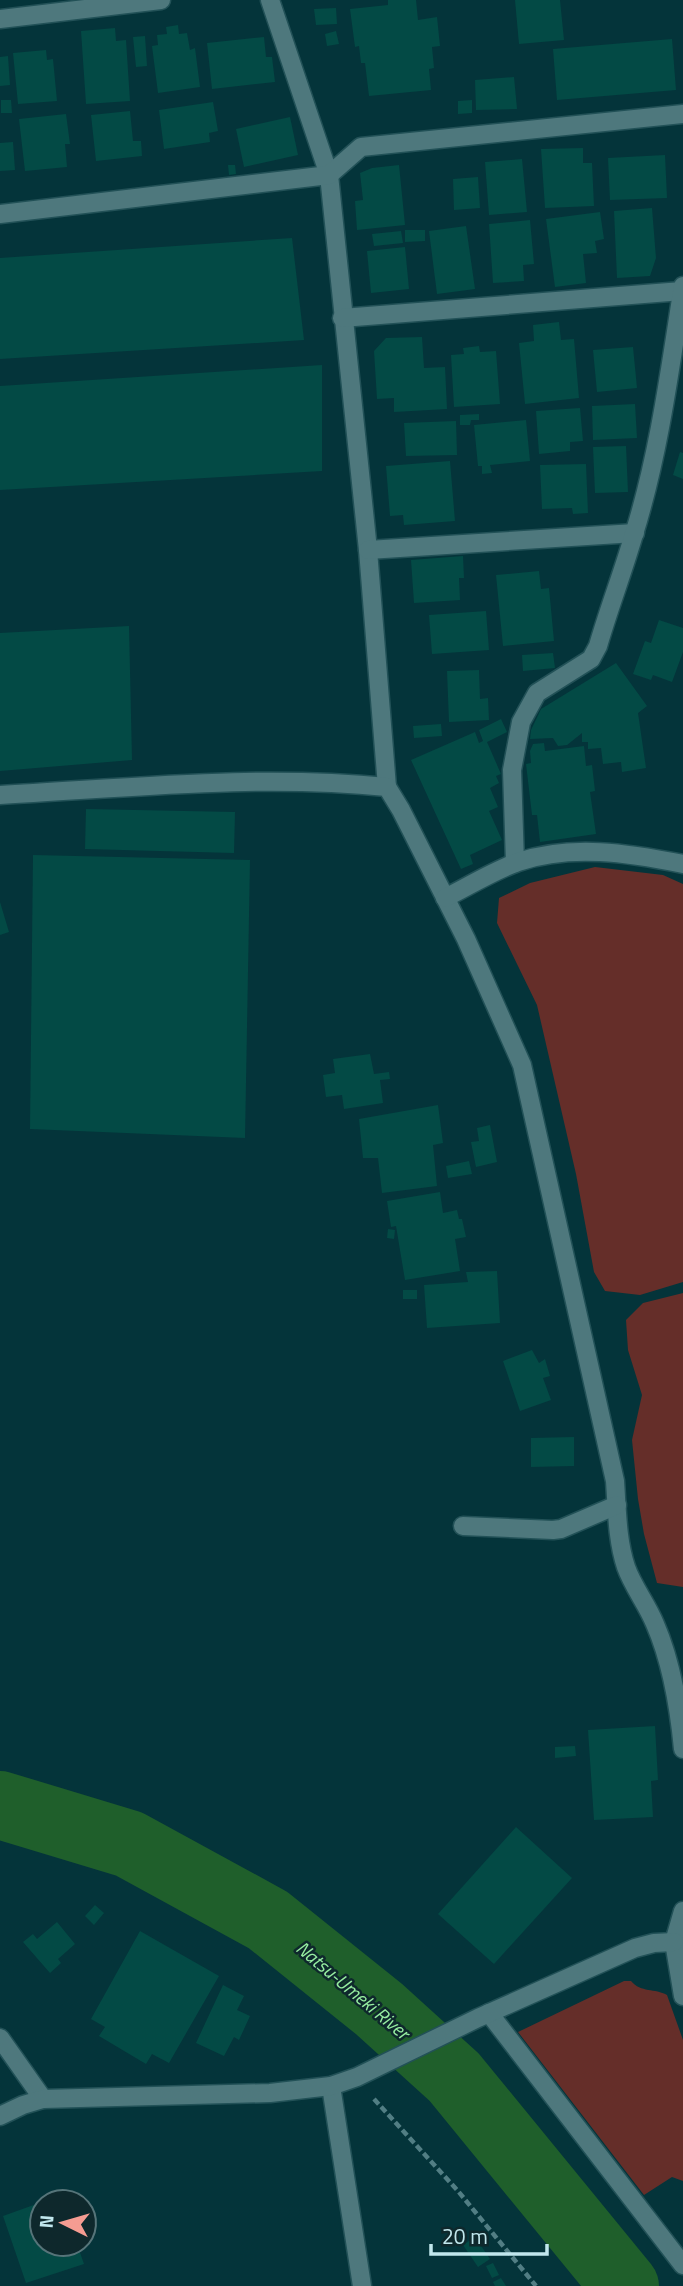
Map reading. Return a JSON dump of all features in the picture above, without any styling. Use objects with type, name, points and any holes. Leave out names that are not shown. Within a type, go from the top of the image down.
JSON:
[{"type":"street","points":[[0,19],[161,0]]},
{"type":"street","points":[[270,0],[329,175],[368,550],[387,787],[445,898],[522,1065],[615,1481],[619,1534],[626,1566],[666,1652],[675,1691],[683,1749]]},
{"type":"street","points":[[0,214],[329,175],[360,147],[683,114]]},
{"type":"street","points":[[342,318],[683,289],[671,369],[635,533],[598,646],[591,659],[537,693],[521,722],[512,770],[515,863]]},
{"type":"street","points":[[368,550],[635,533]]},
{"type":"street","points":[[0,795],[237,781],[350,783],[387,787]]},
{"type":"street","points":[[445,898],[515,863],[541,855],[584,851],[641,855],[683,864]]},
{"type":"street","points":[[463,1527],[553,1530],[617,1505]]},
{"type":"street","points":[[683,1911],[674,1942],[683,1996]]},
{"type":"street","points":[[0,2116],[43,2099],[270,2093],[331,2086],[635,1948],[674,1942]]},
{"type":"street","points":[[484,2016],[683,2265]]},
{"type":"street","points":[[0,2038],[43,2099]]},
{"type":"street","points":[[331,2086],[362,2286]]},
{"type":"path","points":[[353,2078],[458,2191],[536,2286]]},
{"type":"shaded area","points":[[595,867],[663,875],[683,884],[683,1282],[640,1295],[605,1291],[594,1272],[576,1174],[537,1005],[497,923],[499,898],[530,883]]},
{"type":"shaded area","points":[[683,1293],[683,1587],[657,1583],[644,1534],[632,1440],[642,1395],[628,1350],[626,1320],[643,1303]]},
{"type":"shaded area","points":[[624,1981],[631,1981],[644,1989],[667,1995],[683,2040],[683,2181],[672,2177],[644,2195],[518,2032]]},
{"type":"building","points":[[388,0],[416,0],[418,20],[437,17],[440,46],[432,47],[434,68],[429,69],[431,90],[369,96],[365,63],[361,63],[359,46],[355,47],[350,9],[388,5]]},
{"type":"building","points":[[515,0],[560,0],[564,40],[519,44]]},
{"type":"building","points":[[336,8],[337,24],[316,25],[314,9]]},
{"type":"building","points":[[178,25],[179,34],[187,33],[190,50],[195,48],[200,87],[158,93],[152,46],[158,45],[157,35],[167,34],[166,27]]},
{"type":"building","points":[[115,28],[116,41],[126,40],[130,101],[86,104],[81,31]]},
{"type":"building","points":[[336,31],[339,44],[327,46],[325,34]]},
{"type":"building","points":[[145,36],[147,66],[136,67],[133,37]]},
{"type":"building","points":[[264,37],[266,57],[272,57],[275,82],[212,89],[207,43]]},
{"type":"building","points":[[672,39],[676,90],[557,100],[553,49]]},
{"type":"building","points":[[46,50],[47,60],[53,59],[57,101],[18,104],[13,53]]},
{"type":"building","points":[[8,56],[10,85],[0,86],[0,57]]},
{"type":"building","points":[[514,77],[517,109],[476,110],[475,80]]},
{"type":"building","points":[[1,100],[11,100],[12,113],[1,113]]},
{"type":"building","points":[[472,100],[472,113],[458,114],[458,101]]},
{"type":"building","points":[[213,102],[218,131],[209,133],[210,142],[164,149],[159,110]]},
{"type":"building","points":[[130,111],[133,141],[141,141],[142,156],[96,161],[91,115]]},
{"type":"building","points":[[66,114],[70,144],[65,144],[67,167],[25,171],[19,119]]},
{"type":"building","points":[[290,117],[298,155],[244,167],[236,129]]},
{"type":"building","points":[[13,142],[15,170],[0,171],[0,143]]},
{"type":"building","points":[[583,148],[583,163],[592,163],[594,206],[545,208],[541,149]]},
{"type":"building","points":[[665,155],[667,198],[610,200],[608,158]]},
{"type":"building","points":[[522,159],[527,212],[489,215],[485,162]]},
{"type":"building","points":[[228,165],[235,165],[236,174],[229,175]]},
{"type":"building","points":[[399,165],[405,225],[357,230],[355,201],[363,200],[360,173],[372,168]]},
{"type":"building","points":[[478,177],[480,208],[454,210],[453,179]]},
{"type":"building","points":[[652,208],[656,258],[650,276],[617,278],[614,211]]},
{"type":"building","points":[[600,212],[604,239],[595,241],[597,253],[583,254],[586,283],[555,287],[546,219]]},
{"type":"building","points":[[530,220],[534,264],[523,265],[524,281],[493,283],[489,224]]},
{"type":"building","points":[[466,226],[475,289],[437,294],[429,231]]},
{"type":"building","points":[[405,230],[425,230],[425,241],[405,242]]},
{"type":"building","points":[[401,231],[403,243],[374,246],[372,234]]},
{"type":"building","points":[[292,238],[304,340],[0,359],[0,258]]},
{"type":"building","points":[[405,247],[409,289],[371,293],[367,251]]},
{"type":"building","points":[[559,322],[561,340],[574,339],[579,398],[525,404],[519,343],[534,341],[533,325]]},
{"type":"building","points":[[422,337],[424,368],[445,367],[447,409],[394,412],[394,398],[377,399],[374,351],[386,338]]},
{"type":"building","points":[[479,346],[480,352],[496,351],[500,404],[454,407],[451,355],[464,354],[463,348]]},
{"type":"building","points":[[633,347],[637,388],[597,392],[593,350]]},
{"type":"building","points":[[322,365],[322,471],[0,490],[0,386]]},
{"type":"building","points":[[635,404],[637,438],[593,440],[592,406]]},
{"type":"building","points":[[580,408],[583,441],[570,442],[570,451],[539,454],[536,411]]},
{"type":"building","points":[[479,414],[479,420],[471,420],[470,425],[460,425],[460,415]]},
{"type":"building","points":[[526,420],[530,461],[490,465],[492,473],[482,474],[482,466],[478,466],[474,425]]},
{"type":"building","points":[[456,421],[457,455],[406,456],[404,423]]},
{"type":"building","points":[[626,446],[628,492],[595,493],[593,447]]},
{"type":"building","points":[[680,452],[683,453],[683,479],[673,475]]},
{"type":"building","points":[[450,461],[455,521],[404,525],[403,515],[390,516],[386,466]]},
{"type":"building","points":[[586,464],[588,513],[573,514],[572,508],[542,509],[540,465]]},
{"type":"building","points":[[463,556],[464,578],[459,578],[460,600],[414,603],[411,560]]},
{"type":"building","points":[[539,571],[541,589],[549,588],[554,641],[503,646],[496,575]]},
{"type":"building","points":[[486,611],[489,650],[432,654],[429,615]]},
{"type":"building","points":[[659,620],[683,628],[683,652],[672,682],[653,675],[651,680],[633,674],[645,641],[651,643]]},
{"type":"building","points":[[129,626],[132,760],[0,771],[0,633]]},
{"type":"building","points":[[553,653],[555,668],[523,671],[522,655]]},
{"type":"building","points":[[616,663],[647,706],[638,713],[646,768],[622,772],[621,762],[603,764],[601,748],[588,749],[588,742],[582,742],[582,733],[567,745],[558,746],[553,738],[530,739],[531,730],[541,709]]},
{"type":"building","points":[[479,670],[480,699],[488,698],[489,720],[449,722],[447,671]]},
{"type":"building","points":[[501,719],[507,732],[487,742],[501,774],[496,776],[499,783],[490,788],[498,807],[489,811],[502,840],[470,855],[473,864],[461,869],[411,760],[475,732],[479,743],[483,741],[479,730]]},
{"type":"building","points":[[441,724],[442,736],[414,738],[413,726]]},
{"type":"building","points":[[544,743],[545,751],[584,746],[586,766],[592,765],[595,791],[590,792],[596,834],[540,842],[537,815],[532,815],[526,764],[531,763],[530,751],[533,744]]},
{"type":"building","points":[[86,809],[235,812],[234,853],[85,849]]},
{"type":"building","points":[[33,855],[250,860],[245,1138],[30,1129]]},
{"type":"building","points":[[0,902],[9,932],[0,935]]},
{"type":"building","points":[[370,1054],[374,1074],[389,1072],[390,1079],[380,1080],[383,1103],[344,1109],[342,1095],[326,1097],[323,1075],[335,1073],[333,1059]]},
{"type":"building","points":[[438,1105],[443,1143],[433,1145],[437,1186],[382,1193],[378,1158],[363,1158],[359,1119]]},
{"type":"building","points":[[490,1125],[497,1162],[476,1167],[471,1142],[479,1141],[477,1128]]},
{"type":"building","points":[[469,1161],[472,1174],[448,1178],[446,1166]]},
{"type":"building","points":[[440,1192],[443,1213],[457,1210],[459,1219],[462,1219],[466,1237],[455,1239],[460,1271],[405,1280],[396,1226],[391,1227],[387,1201]]},
{"type":"building","points":[[388,1229],[395,1230],[394,1239],[387,1238]]},
{"type":"building","points":[[497,1271],[500,1323],[427,1328],[424,1285],[468,1282],[466,1272]]},
{"type":"building","points":[[403,1290],[417,1290],[417,1299],[403,1299]]},
{"type":"building","points":[[532,1350],[539,1363],[545,1359],[550,1376],[543,1378],[551,1400],[520,1411],[503,1361]]},
{"type":"building","points":[[574,1437],[574,1466],[531,1467],[531,1438]]},
{"type":"building","points":[[655,1726],[658,1780],[651,1781],[653,1817],[594,1820],[588,1730]]},
{"type":"building","points":[[575,1746],[576,1756],[555,1758],[555,1747]]},
{"type":"building","points":[[516,1827],[572,1878],[494,1964],[438,1914]]},
{"type":"building","points":[[95,1905],[104,1913],[94,1925],[85,1916]]},
{"type":"building","points":[[57,1922],[75,1944],[58,1959],[61,1963],[50,1973],[23,1942],[33,1934],[37,1939]]},
{"type":"building","points":[[140,1931],[219,1976],[169,2063],[152,2054],[146,2064],[99,2036],[105,2027],[91,2019]]},
{"type":"building","points":[[223,1985],[244,1996],[237,2010],[250,2016],[239,2040],[234,2037],[224,2056],[196,2043]]},
{"type":"building","points":[[28,2207],[28,2258],[82,2258],[84,2264],[26,2283],[3,2216]]},
{"type":"building","points":[[475,2237],[490,2259],[478,2267],[463,2245]]},
{"type":"building","points":[[493,2263],[499,2275],[492,2278],[486,2266]]},
{"type":"building","points":[[501,2278],[506,2286],[495,2286],[493,2282]]},
{"type":"waterway","name":"Natsu-Umeki River","points":[[0,1805],[129,1844],[268,1920],[379,2009],[454,2077],[625,2286]]}]
